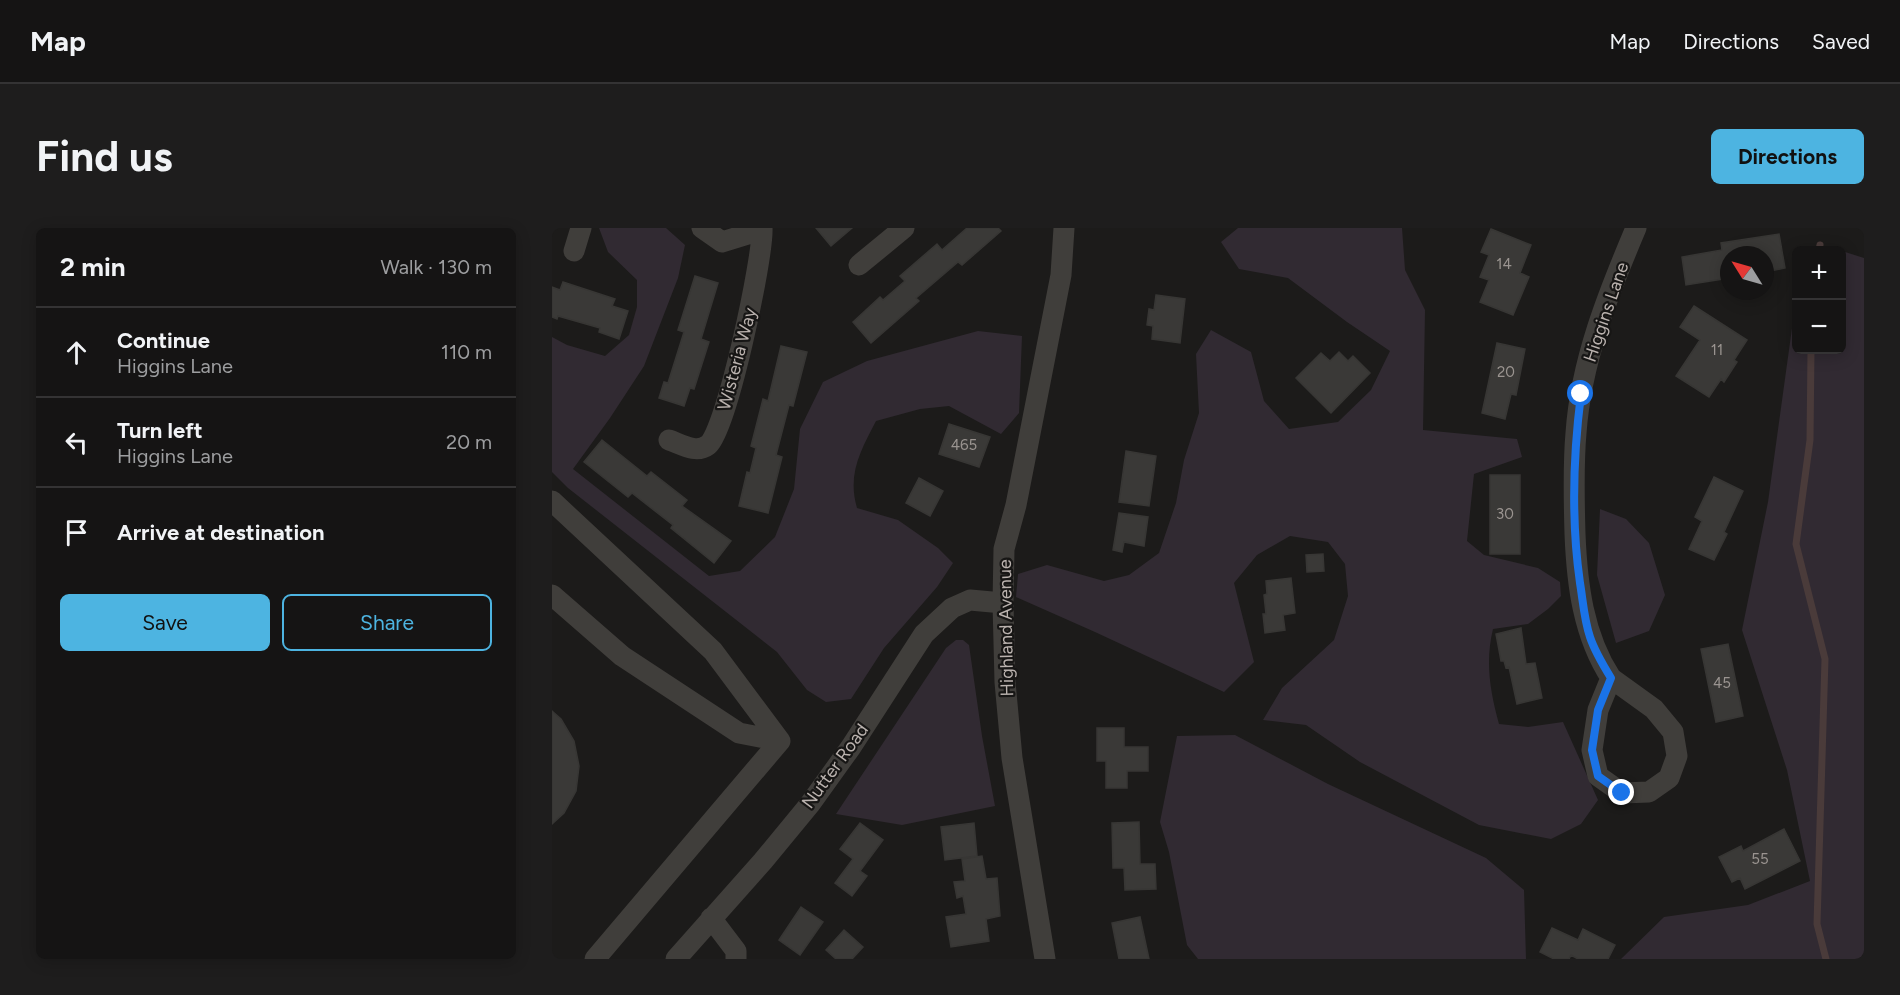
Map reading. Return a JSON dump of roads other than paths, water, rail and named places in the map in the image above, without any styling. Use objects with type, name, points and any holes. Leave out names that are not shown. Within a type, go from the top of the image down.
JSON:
[{"type":"street","points":[[574,251],[581,228]]},
{"type":"street","points":[[702,228],[722,242],[748,234],[754,228]]},
{"type":"street","name":"Wisteria Way","points":[[669,440],[696,450],[708,446],[716,437],[753,299],[763,239],[762,228]]},
{"type":"street","points":[[859,265],[904,228]]},
{"type":"street","name":"Highland Avenue","points":[[1045,959],[1012,758],[1005,682],[1004,549],[1016,505],[1061,275],[1064,228]]},
{"type":"street","name":"Higgins Lane","points":[[1611,678],[1598,710],[1592,750],[1598,776],[1622,793],[1649,792],[1669,778],[1677,756],[1673,732],[1654,709],[1611,678],[1599,659],[1585,618],[1576,556],[1574,494],[1576,433],[1584,376],[1599,319],[1636,228]]},
{"type":"street","points":[[552,501],[713,651],[780,741]]},
{"type":"street","points":[[552,595],[622,656],[739,733],[780,741]]},
{"type":"street","name":"Nutter Road","points":[[676,959],[810,804],[851,747],[924,634],[952,608],[970,600],[1003,603]]},
{"type":"street","points":[[595,959],[780,741]]},
{"type":"street","points":[[711,918],[736,951],[736,959]]},
{"type":"waterway","points":[[1811,354],[1810,440],[1796,544],[1825,659],[1817,924],[1826,959]]}]
